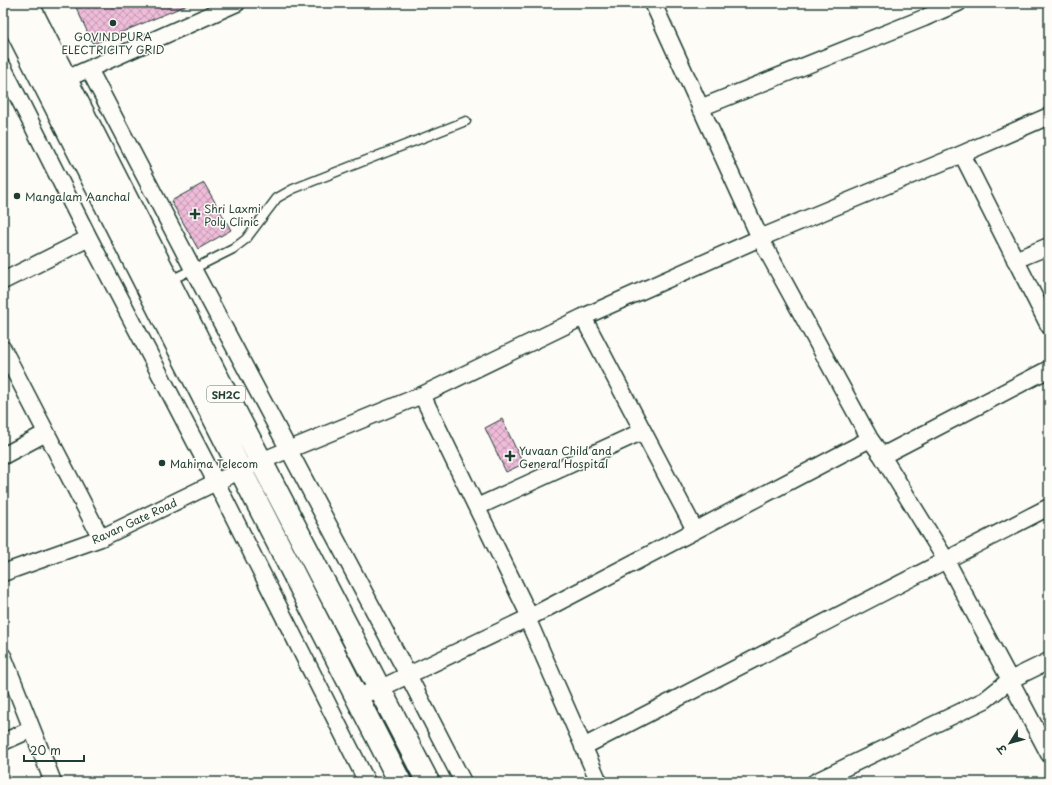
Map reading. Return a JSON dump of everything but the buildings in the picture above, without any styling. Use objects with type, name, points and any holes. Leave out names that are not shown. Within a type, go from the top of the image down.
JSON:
[{"type":"main road","name":"SH2C","points":[[3,3],[8,25],[45,86],[240,471],[400,782]]},
{"type":"main road","name":"SH2C","points":[[27,3],[168,281],[428,782]]},
{"type":"street","points":[[45,86],[66,79],[237,3]]},
{"type":"street","points":[[653,3],[760,238],[870,439],[946,560],[1049,754]]},
{"type":"street","points":[[700,108],[958,3]]},
{"type":"street","points":[[3,67],[89,238],[216,482],[367,782]]},
{"type":"street","points":[[89,69],[288,450],[408,675],[462,782]]},
{"type":"street","name":"Ravan Gate Road","points":[[3,573],[101,538],[261,461],[422,395],[583,317],[760,238],[1049,116]]},
{"type":"street","points":[[962,154],[1049,326]]},
{"type":"street","points":[[3,281],[89,238]]},
{"type":"street","points":[[1015,260],[1049,246]]},
{"type":"street","points":[[583,317],[695,530]]},
{"type":"street","points":[[3,349],[101,538]]},
{"type":"street","points":[[882,456],[1049,369]]},
{"type":"street","points":[[422,395],[477,507],[528,617],[599,782]]},
{"type":"street","points":[[477,507],[643,431]]},
{"type":"street","points":[[3,456],[46,433]]},
{"type":"street","points":[[356,697],[408,675],[528,617],[870,439]]},
{"type":"street","points":[[584,747],[1049,506]]},
{"type":"street","points":[[3,656],[53,782]]},
{"type":"street","points":[[815,782],[984,700],[1010,680],[1049,661]]},
{"type":"street","points":[[3,742],[32,729]]},
{"type":"lane","points":[[168,281],[233,249],[246,239],[277,198],[293,189],[466,121]]},
{"type":"place","name":"GOVINDPURA ELECTRICITY GRID","points":[[113,23]]},
{"type":"place","name":"Mangalam Aanchal","points":[[17,196]]},
{"type":"place","name":"Shri Laxmi Poly Clinic","points":[[195,214]]},
{"type":"place","name":"Yuvaan Child and General Hospital","points":[[510,456]]},
{"type":"place","name":"Mahima Telecom","points":[[162,463]]}]
